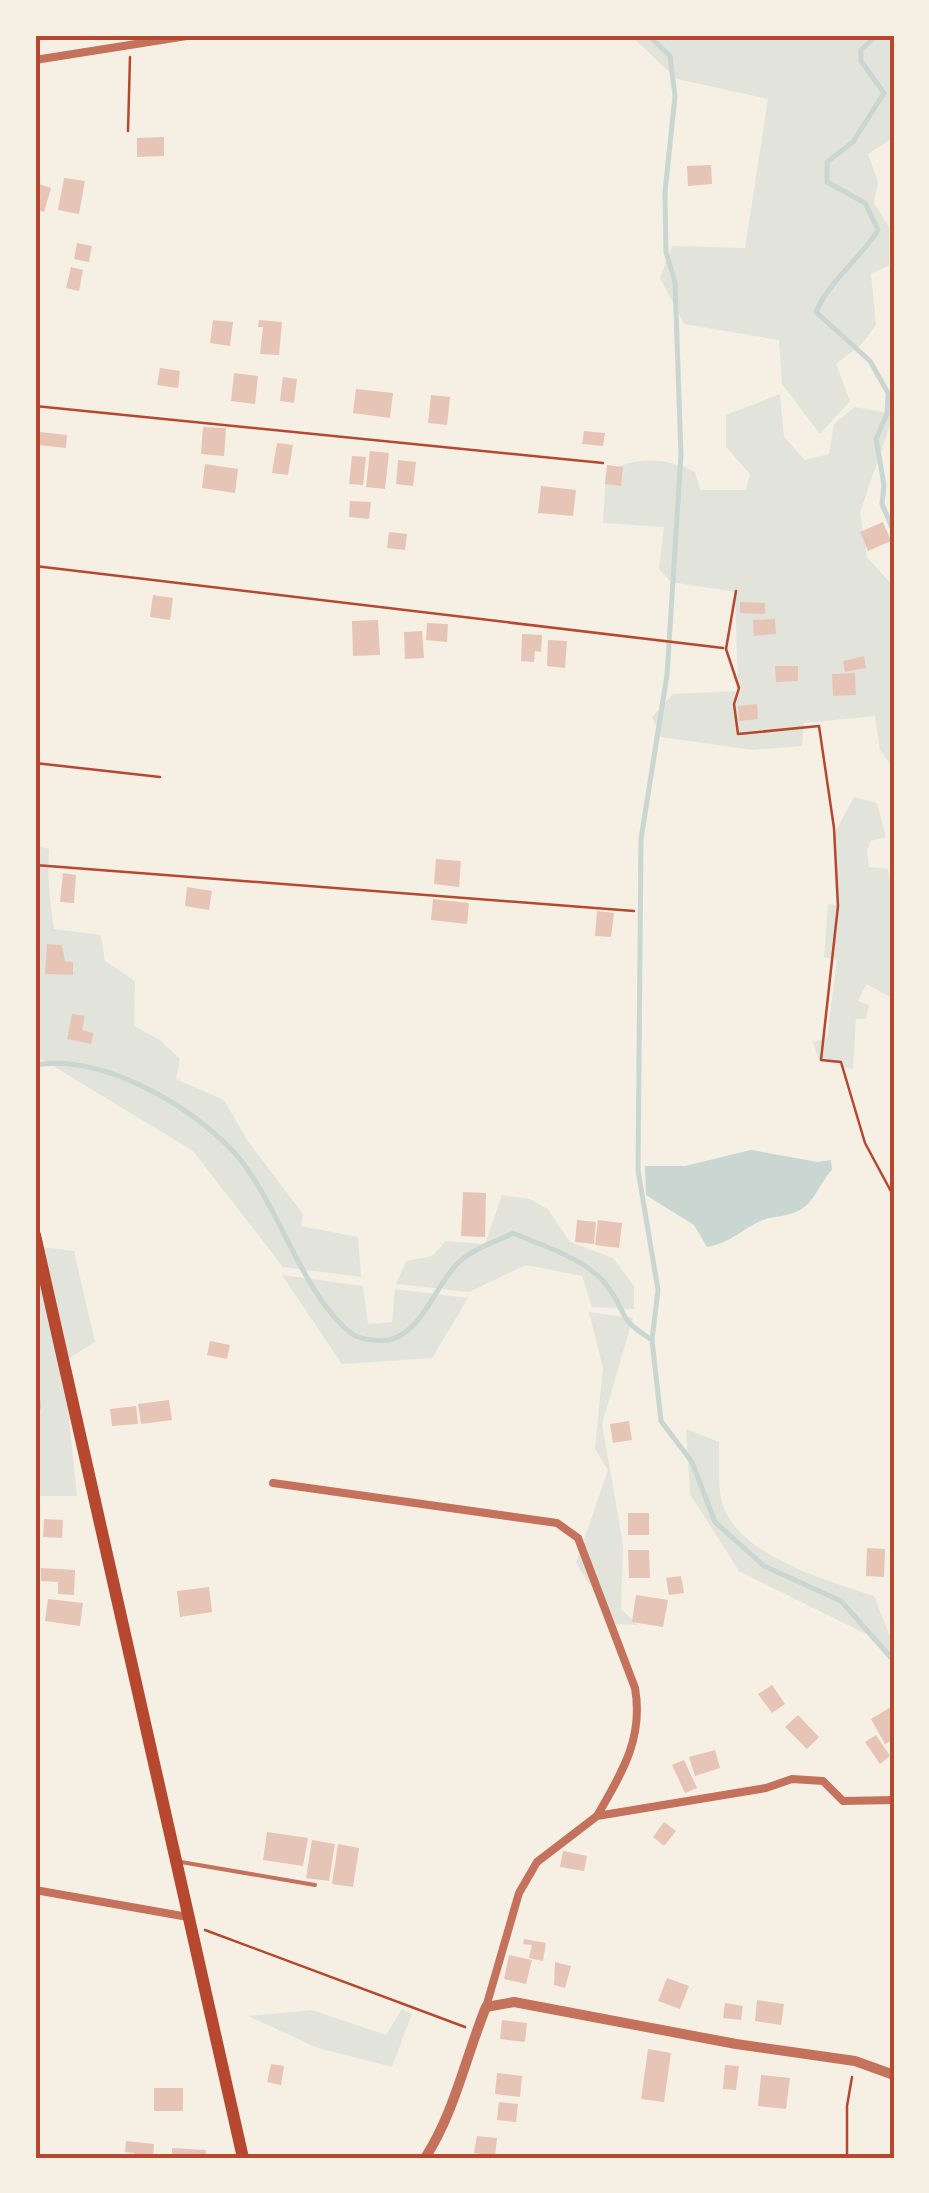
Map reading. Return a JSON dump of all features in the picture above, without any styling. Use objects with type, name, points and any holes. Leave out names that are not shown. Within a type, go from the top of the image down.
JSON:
[{"type":"main road","points":[[35,1235],[243,2158]]},
{"type":"street","points":[[35,60],[193,35]]},
{"type":"street","points":[[274,1483],[557,1522],[578,1538],[635,1688],[640,1712],[630,1754],[598,1816],[537,1862],[520,1894],[486,2007],[441,2134],[425,2158]]},
{"type":"street","points":[[598,1816],[750,1791],[792,1779],[823,1781],[844,1801],[894,1800]]},
{"type":"street","points":[[35,1890],[189,1922]]},
{"type":"street","points":[[486,2007],[514,2002],[736,2044],[855,2061],[894,2076]]},
{"type":"lane","points":[[176,1861],[314,1884]]},
{"type":"path","points":[[128,130],[130,46]]},
{"type":"path","points":[[35,406],[603,463]]},
{"type":"path","points":[[35,566],[673,639],[726,649]]},
{"type":"path","points":[[736,591],[726,649],[739,688],[734,704],[738,734],[818,726],[834,828],[838,906],[822,1060],[841,1062],[865,1142],[894,1196]]},
{"type":"path","points":[[35,763],[160,777]]},
{"type":"path","points":[[35,864],[634,911]]},
{"type":"path","points":[[189,1922],[476,2031]]},
{"type":"path","points":[[847,2158],[847,2106],[855,2061]]},
{"type":"shaded area","points":[[630,35],[894,35],[894,137],[868,154],[878,182],[874,203],[889,227],[889,265],[871,274],[876,325],[862,344],[836,364],[850,401],[820,434],[782,384],[779,340],[684,324],[660,278],[672,246],[745,248],[768,99],[677,79]]},
{"type":"shaded area","points":[[780,394],[784,437],[805,460],[829,454],[834,424],[855,407],[894,414],[860,512],[867,557],[894,587],[894,769],[880,750],[875,716],[804,723],[802,746],[753,750],[661,737],[652,717],[673,694],[738,691],[735,592],[671,582],[659,569],[664,527],[603,523],[606,473],[639,461],[661,461],[695,472],[700,490],[746,490],[750,474],[726,447],[726,415]]},
{"type":"shaded area","points":[[854,797],[877,803],[886,837],[871,841],[867,850],[869,867],[888,869],[894,902],[894,999],[866,984],[858,1001],[869,1005],[866,1019],[856,1019],[853,1069],[819,1060],[813,1042],[827,1038],[837,960],[824,957],[828,904],[836,905],[833,836]]},
{"type":"shaded area","points":[[35,845],[49,849],[54,929],[101,935],[105,961],[135,981],[134,1026],[160,1040],[180,1059],[176,1079],[224,1100],[247,1140],[303,1214],[301,1226],[358,1237],[361,1277],[283,1267],[193,1151],[35,1055]]},
{"type":"shaded area","points":[[751,1150],[818,1162],[831,1160],[832,1170],[800,1210],[763,1220],[707,1247],[694,1225],[646,1195],[645,1166],[685,1166]]},
{"type":"shaded area","points":[[502,1195],[529,1199],[548,1209],[570,1242],[613,1258],[634,1286],[634,1309],[592,1307],[582,1276],[526,1265],[469,1292],[396,1284],[406,1261],[432,1256],[446,1241],[485,1244]]},
{"type":"shaded area","points":[[35,1246],[74,1251],[95,1342],[63,1362],[77,1496],[35,1496]]},
{"type":"shaded area","points":[[282,1275],[363,1286],[368,1324],[392,1322],[395,1289],[468,1298],[432,1358],[342,1364]]},
{"type":"shaded area","points":[[589,1312],[633,1318],[602,1424],[623,1544],[621,1609],[638,1625],[615,1624],[576,1563],[608,1470],[595,1449],[603,1368]]},
{"type":"shaded area","points":[[686,1429],[719,1442],[723,1505],[746,1538],[787,1564],[874,1596],[894,1646],[894,1664],[876,1639],[739,1571],[690,1494]]},
{"type":"shaded area","points":[[402,2009],[412,2014],[392,2067],[318,2048],[248,2016],[312,2010],[386,2035]]},
{"type":"building","points":[[164,137],[164,156],[137,157],[137,138]]},
{"type":"building","points":[[711,165],[712,184],[688,186],[687,166]]},
{"type":"building","points":[[64,178],[85,181],[79,214],[58,210]]},
{"type":"building","points":[[39,184],[51,188],[44,212],[35,209]]},
{"type":"building","points":[[77,243],[92,246],[89,262],[74,259]]},
{"type":"building","points":[[71,267],[83,270],[79,291],[66,288]]},
{"type":"building","points":[[213,320],[233,322],[230,346],[210,343]]},
{"type":"building","points":[[259,320],[282,322],[279,355],[260,354],[263,327],[258,327]]},
{"type":"building","points":[[160,368],[180,371],[178,388],[157,385]]},
{"type":"building","points":[[234,373],[258,376],[255,404],[231,401]]},
{"type":"building","points":[[283,377],[297,379],[294,403],[280,401]]},
{"type":"building","points":[[356,389],[393,393],[390,418],[353,413]]},
{"type":"building","points":[[431,395],[450,397],[447,425],[428,423]]},
{"type":"building","points":[[203,427],[226,428],[224,456],[201,454]]},
{"type":"building","points":[[584,431],[605,433],[603,446],[582,444]]},
{"type":"building","points":[[39,432],[67,435],[66,448],[38,445]]},
{"type":"building","points":[[277,443],[293,445],[288,475],[272,473]]},
{"type":"building","points":[[370,451],[389,453],[385,489],[366,487]]},
{"type":"building","points":[[352,456],[366,457],[363,485],[349,484]]},
{"type":"building","points":[[398,460],[416,462],[413,486],[396,484]]},
{"type":"building","points":[[205,464],[238,469],[235,493],[202,488]]},
{"type":"building","points":[[607,465],[623,467],[621,486],[605,484]]},
{"type":"building","points":[[541,486],[576,490],[573,516],[538,513]]},
{"type":"building","points":[[350,501],[371,502],[369,519],[349,517]]},
{"type":"building","points":[[883,522],[891,541],[868,551],[860,532]]},
{"type":"building","points":[[389,532],[407,534],[405,550],[387,548]]},
{"type":"building","points":[[153,595],[173,598],[170,620],[150,617]]},
{"type":"building","points":[[740,602],[765,603],[765,614],[740,613]]},
{"type":"building","points":[[775,619],[776,634],[754,636],[753,620]]},
{"type":"building","points":[[378,620],[380,655],[353,656],[352,621]]},
{"type":"building","points":[[427,623],[448,624],[447,642],[426,640]]},
{"type":"building","points":[[422,631],[424,658],[405,659],[404,632]]},
{"type":"building","points":[[522,634],[542,635],[541,652],[535,651],[534,662],[521,661]]},
{"type":"building","points":[[548,640],[567,641],[565,668],[547,666]]},
{"type":"building","points":[[864,656],[866,668],[845,672],[843,661]]},
{"type":"building","points":[[775,666],[798,666],[798,681],[776,682]]},
{"type":"building","points":[[855,673],[856,695],[833,696],[832,674]]},
{"type":"building","points":[[757,704],[758,719],[739,721],[738,706]]},
{"type":"building","points":[[436,859],[461,861],[459,887],[434,884]]},
{"type":"building","points":[[63,873],[76,875],[74,903],[60,902]]},
{"type":"building","points":[[187,887],[212,891],[209,910],[185,906]]},
{"type":"building","points":[[433,899],[469,903],[467,924],[431,920]]},
{"type":"building","points":[[597,911],[614,913],[611,937],[595,936]]},
{"type":"building","points":[[47,944],[62,945],[65,961],[73,962],[73,975],[45,974]]},
{"type":"building","points":[[72,1014],[85,1016],[82,1030],[94,1033],[91,1044],[67,1039]]},
{"type":"building","points":[[463,1192],[486,1193],[485,1237],[461,1236]]},
{"type":"building","points":[[577,1220],[596,1222],[594,1244],[575,1242]]},
{"type":"building","points":[[598,1220],[622,1223],[619,1248],[595,1245]]},
{"type":"building","points":[[210,1341],[230,1345],[227,1359],[207,1355]]},
{"type":"building","points":[[169,1400],[172,1420],[141,1424],[138,1404]]},
{"type":"building","points":[[136,1406],[138,1424],[112,1426],[110,1409]]},
{"type":"building","points":[[629,1421],[632,1440],[613,1443],[610,1424]]},
{"type":"building","points":[[628,1513],[649,1513],[649,1535],[628,1535]]},
{"type":"building","points":[[44,1519],[63,1520],[62,1538],[43,1537]]},
{"type":"building","points":[[867,1548],[885,1549],[884,1577],[866,1576]]},
{"type":"building","points":[[628,1550],[649,1550],[650,1578],[629,1578]]},
{"type":"building","points":[[41,1568],[75,1570],[74,1595],[58,1594],[58,1582],[41,1581]]},
{"type":"building","points":[[681,1576],[684,1593],[669,1595],[666,1578]]},
{"type":"building","points":[[209,1587],[212,1612],[180,1617],[177,1591]]},
{"type":"building","points":[[636,1595],[668,1600],[663,1627],[632,1622]]},
{"type":"building","points":[[48,1599],[83,1603],[80,1626],[45,1621]]},
{"type":"building","points":[[772,1685],[785,1704],[772,1713],[758,1694]]},
{"type":"building","points":[[891,1707],[894,1739],[885,1744],[871,1719]]},
{"type":"building","points":[[798,1715],[819,1737],[807,1749],[785,1727]]},
{"type":"building","points":[[876,1735],[890,1756],[880,1764],[865,1742]]},
{"type":"building","points":[[715,1750],[720,1768],[695,1776],[689,1757]]},
{"type":"building","points":[[684,1760],[697,1788],[685,1793],[672,1765]]},
{"type":"building","points":[[664,1822],[676,1831],[664,1846],[653,1837]]},
{"type":"building","points":[[267,1832],[308,1838],[303,1866],[263,1860]]},
{"type":"building","points":[[312,1840],[335,1844],[329,1881],[306,1878]]},
{"type":"building","points":[[338,1844],[359,1848],[353,1887],[332,1884]]},
{"type":"building","points":[[563,1851],[587,1856],[584,1871],[560,1867]]},
{"type":"building","points":[[524,1939],[546,1943],[543,1961],[529,1958],[532,1945],[523,1944]]},
{"type":"building","points":[[509,1955],[532,1960],[526,1984],[504,1979]]},
{"type":"building","points":[[555,1962],[571,1966],[565,1988],[554,1985]]},
{"type":"building","points":[[667,1978],[689,1986],[680,2009],[658,2001]]},
{"type":"building","points":[[757,2000],[784,2004],[781,2025],[755,2021]]},
{"type":"building","points":[[725,2003],[743,2006],[741,2020],[723,2018]]},
{"type":"building","points":[[502,2020],[527,2023],[525,2042],[500,2039]]},
{"type":"building","points":[[648,2049],[671,2053],[664,2102],[641,2099]]},
{"type":"building","points":[[271,2064],[284,2066],[281,2085],[267,2082]]},
{"type":"building","points":[[725,2065],[739,2066],[736,2090],[723,2089]]},
{"type":"building","points":[[497,2073],[522,2076],[520,2097],[495,2094]]},
{"type":"building","points":[[761,2075],[790,2078],[786,2109],[758,2106]]},
{"type":"building","points":[[154,2088],[183,2088],[183,2111],[154,2111]]},
{"type":"building","points":[[499,2102],[518,2104],[516,2122],[497,2120]]},
{"type":"building","points":[[477,2136],[497,2138],[495,2156],[474,2153]]},
{"type":"building","points":[[126,2141],[154,2144],[153,2158],[133,2158],[134,2153],[125,2152]]},
{"type":"building","points":[[172,2148],[206,2150],[206,2158],[172,2158]]},
{"type":"waterway","points":[[648,35],[670,56],[675,96],[665,192],[666,252],[675,282],[681,455],[667,675],[641,839],[638,1170],[658,1290],[652,1340]]},
{"type":"waterway","points":[[877,35],[861,50],[861,61],[884,93],[853,142],[827,162],[827,182],[865,203],[878,230],[816,312],[870,361],[888,393],[887,414],[876,439],[884,485],[882,504],[894,532]]},
{"type":"waterway","points":[[35,1065],[87,1067],[114,1075],[167,1100],[213,1132],[248,1170],[318,1296],[355,1336],[380,1341],[401,1335],[421,1315],[455,1266],[476,1250],[513,1233],[589,1268],[608,1287],[627,1320],[652,1340],[661,1421],[692,1462],[715,1522],[764,1566],[841,1601],[894,1661]]},
{"type":"waterway","points":[[35,1381],[39,1407],[35,1414]]},
{"type":"waterway","points":[[892,2158],[894,2145]]}]
